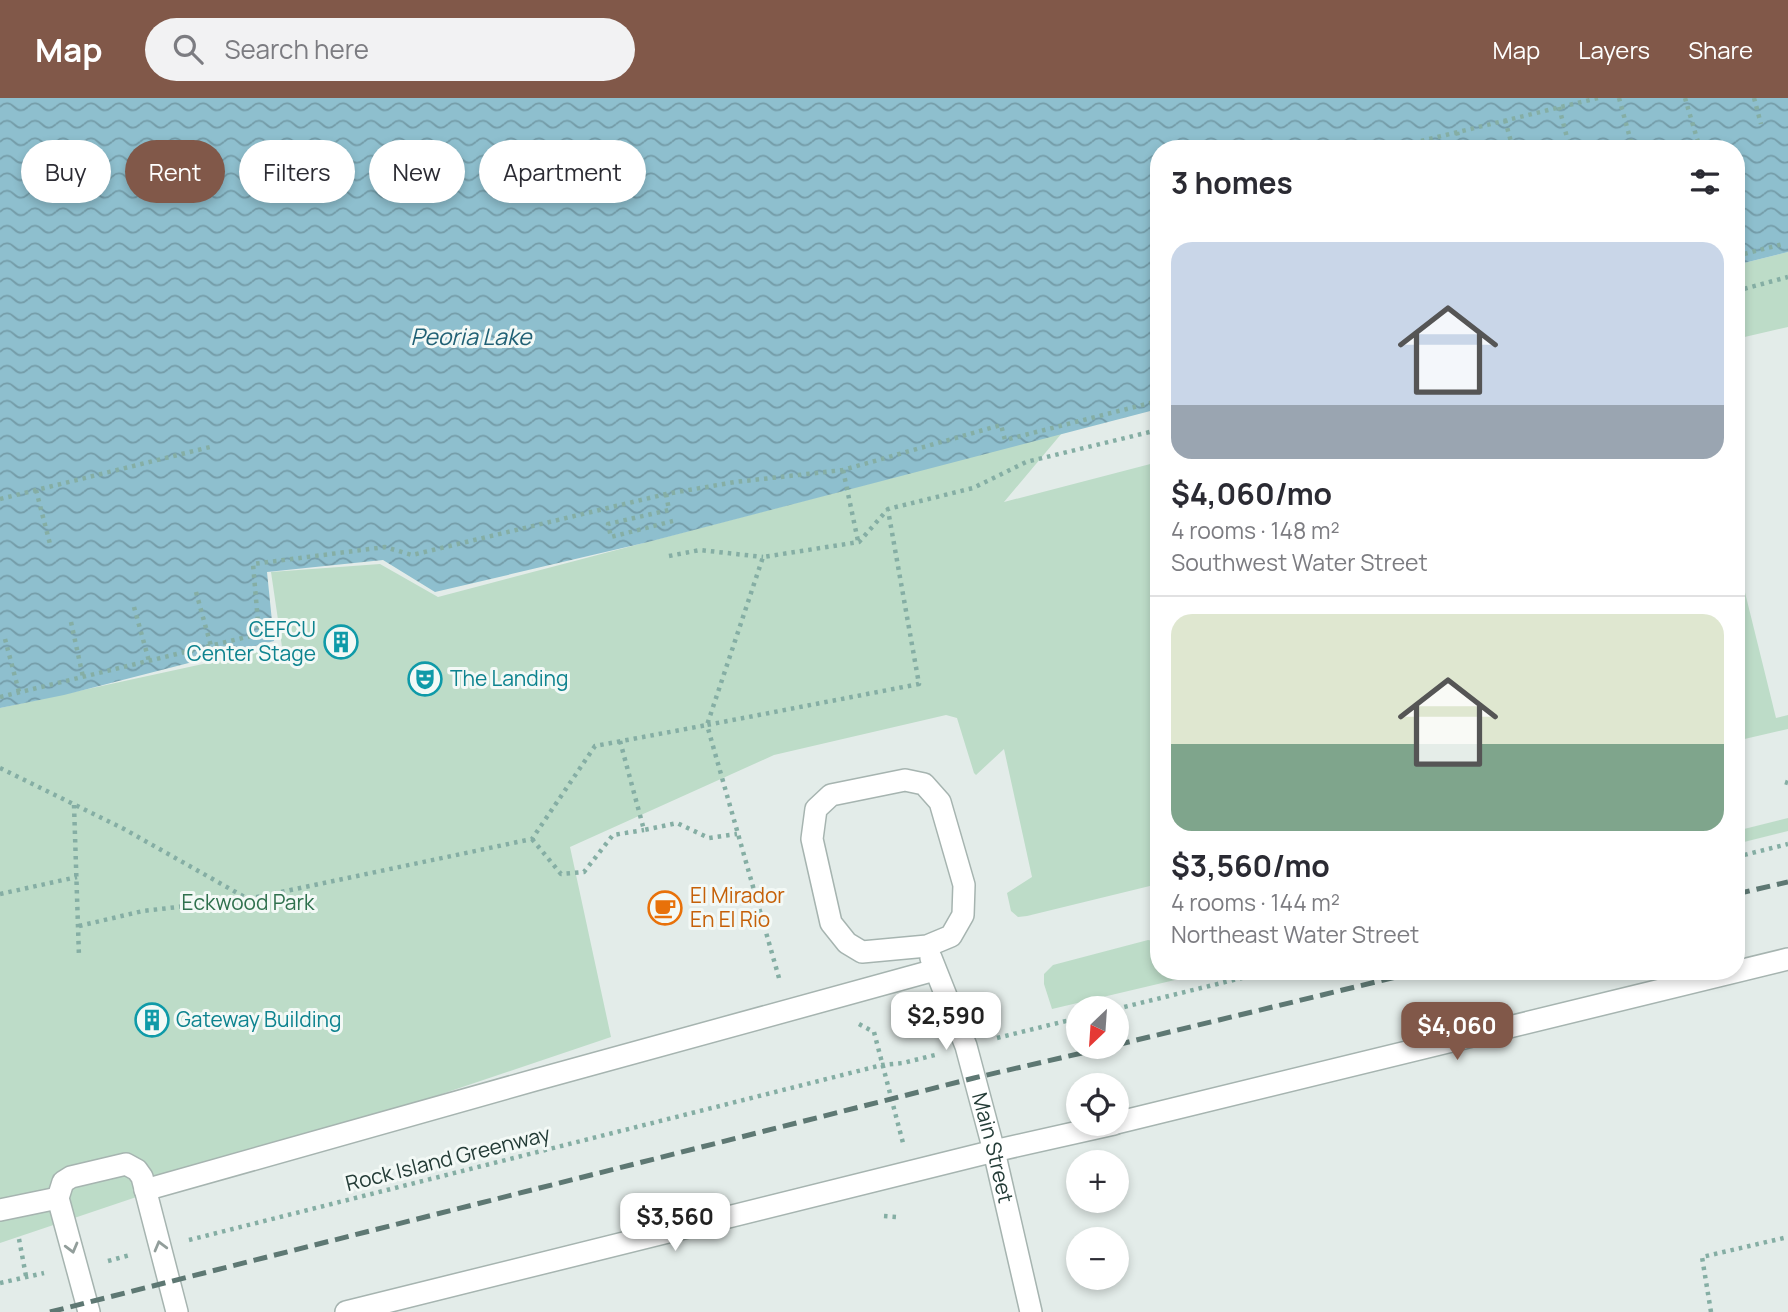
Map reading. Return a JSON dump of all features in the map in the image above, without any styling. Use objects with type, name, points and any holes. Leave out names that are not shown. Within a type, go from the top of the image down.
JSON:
[{"type":"street","points":[[905,780],[924,784],[940,802],[964,885],[963,915],[951,936],[927,946],[862,952],[847,943],[831,923],[812,839],[816,809],[831,795],[905,780]]},
{"type":"street","name":"Main Street","points":[[927,946],[934,970],[966,1046],[994,1151],[1031,1312]]},
{"type":"street","points":[[1745,969],[1788,958]]},
{"type":"street","points":[[145,1191],[934,970]]},
{"type":"street","points":[[1129,1120],[1698,980]]},
{"type":"street","points":[[346,1312],[1066,1134]]},
{"type":"street","points":[[89,1312],[58,1198],[63,1182],[71,1177],[126,1164],[137,1170],[142,1177],[177,1312]]},
{"type":"street","points":[[0,1210],[58,1198]]},
{"type":"path","points":[[1430,140],[1598,98]]},
{"type":"path","points":[[1619,98],[1631,140]]},
{"type":"path","points":[[1685,98],[1697,140]]},
{"type":"path","points":[[1754,98],[1761,124]]},
{"type":"path","points":[[1559,107],[1568,140]]},
{"type":"path","points":[[1505,120],[1511,140]]},
{"type":"path","points":[[1457,132],[1459,140]]},
{"type":"path","points":[[1745,254],[1783,244]]},
{"type":"path","points":[[1745,289],[1788,277]]},
{"type":"path","points":[[0,697],[260,634],[253,564],[385,547],[412,555],[666,494],[735,482],[843,470],[1001,425],[1004,440],[1150,403]]},
{"type":"path","points":[[669,556],[700,550],[763,556],[859,542],[888,509],[973,488],[1026,462],[1150,432]]},
{"type":"path","points":[[0,499],[210,447]]},
{"type":"path","points":[[843,470],[859,542]]},
{"type":"path","points":[[36,490],[50,544]]},
{"type":"path","points":[[666,494],[669,510],[608,524],[611,537],[673,522]]},
{"type":"path","points":[[79,926],[143,911],[248,899],[532,839],[595,746],[919,684],[888,509]]},
{"type":"path","points":[[763,556],[707,725],[778,977],[874,1032],[903,1145]]},
{"type":"path","points":[[196,592],[211,646]]},
{"type":"path","points":[[134,607],[149,661]]},
{"type":"path","points":[[71,622],[83,677]]},
{"type":"path","points":[[5,639],[19,692]]},
{"type":"path","points":[[620,741],[644,830]]},
{"type":"path","points":[[0,768],[124,829],[248,899]]},
{"type":"path","points":[[74,804],[79,957]]},
{"type":"path","points":[[532,839],[561,874],[584,872],[613,835],[677,823],[709,838],[737,834]]},
{"type":"path","points":[[1745,855],[1788,844]]},
{"type":"path","points":[[0,894],[77,877]]},
{"type":"path","points":[[1129,1006],[1234,980]]},
{"type":"path","points":[[1016,1033],[1066,1021]]},
{"type":"path","name":"Rock Island Greenway","points":[[0,1283],[26,1276],[77,1269],[882,1065],[903,1063]]},
{"type":"path","points":[[884,1216],[897,1217]]},
{"type":"path","points":[[1712,1312],[1702,1258],[1788,1237]]},
{"type":"green space","points":[[1788,252],[1788,327],[1745,337],[1745,263]]},
{"type":"green space","name":"Eckwood Park","points":[[1062,433],[1004,502],[1150,464],[1150,886],[1027,916],[1018,917],[1011,911],[1007,893],[1032,877],[1004,749],[976,775],[957,718],[946,715],[774,755],[570,847],[611,1037],[0,1243],[0,708],[282,647],[271,572],[380,564],[438,597]]},
{"type":"green space","points":[[1745,592],[1776,718],[1788,715],[1788,729],[1745,739]]},
{"type":"green space","points":[[1788,818],[1788,831],[1745,842],[1745,829]]},
{"type":"green space","points":[[1148,940],[1150,980],[1175,980],[1107,996],[1066,996],[1066,1006],[1052,1009],[1044,984],[1044,974],[1053,965]]},
{"type":"water","name":"Peoria Lake","points":[[0,98],[1788,98],[1788,252],[1745,263],[1745,140],[1150,140],[1150,411],[648,542],[435,592],[383,560],[267,572],[274,641],[64,695],[0,708]]},
{"type":"railway","points":[[1745,892],[1788,882]]},
{"type":"railway","points":[[1129,1042],[1384,980]]},
{"type":"railway","points":[[50,1312],[1066,1057]]},
{"type":"place","name":"CEFCU Center Stage","points":[[341,642]]},
{"type":"place","name":"The Landing","points":[[425,679]]},
{"type":"place","name":"El Mirador En El Rio","points":[[665,908]]},
{"type":"place","name":"Gateway Building","points":[[152,1020]]}]
